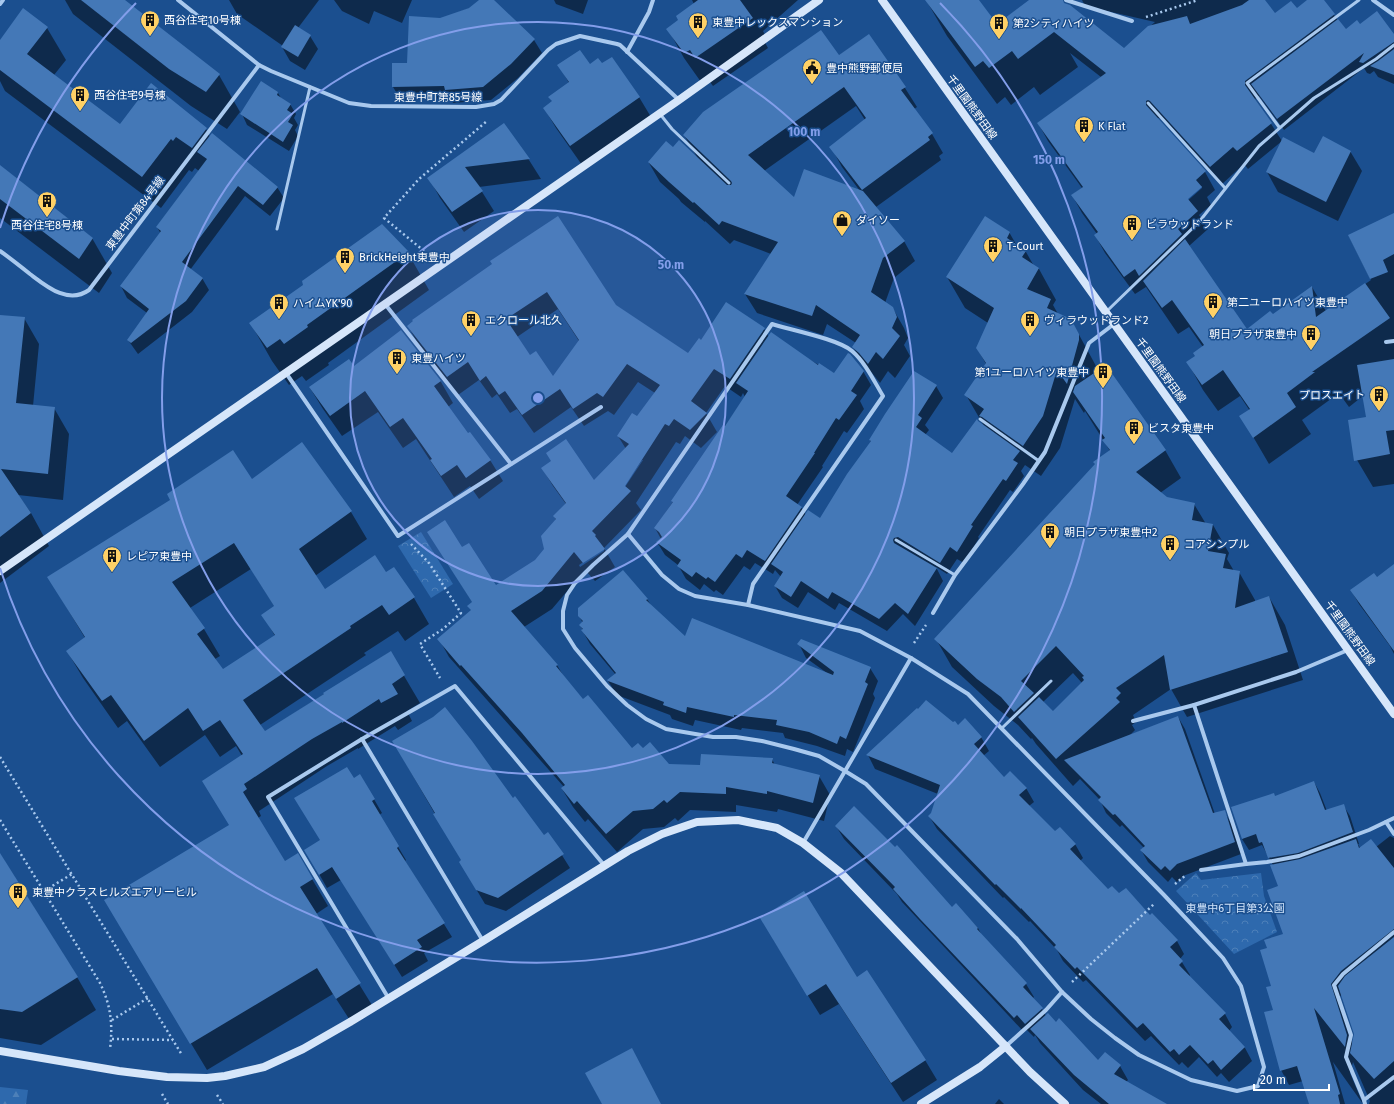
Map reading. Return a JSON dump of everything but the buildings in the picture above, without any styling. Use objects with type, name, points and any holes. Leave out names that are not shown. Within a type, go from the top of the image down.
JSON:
[{"type":"street","points":[[0,4],[3,0]]},
{"type":"street","name":"東豊中町第85号線","points":[[178,0],[259,65],[349,103],[360,105],[485,107],[494,104],[505,97],[548,50],[556,44],[580,36],[617,44],[679,100]]},
{"type":"street","points":[[626,52],[649,12],[653,0]]},
{"type":"street","points":[[0,571],[679,100],[819,0]]},
{"type":"street","name":"千里園熊野田線","points":[[882,0],[1394,714]]},
{"type":"street","points":[[1066,0],[1132,21]]},
{"type":"street","points":[[1375,1],[1394,15]]},
{"type":"street","name":"東豊中町第84号線","points":[[0,251],[51,289],[68,295],[84,294],[259,65]]},
{"type":"street","points":[[384,304],[511,464]]},
{"type":"street","points":[[628,534],[662,575],[678,589],[695,596],[748,605],[860,631],[911,658],[968,694],[1164,895],[1223,958],[1241,986],[1264,1068],[1258,1086],[1237,1091],[1191,1080],[1139,1055],[1115,1038],[1091,1019],[1062,992],[1017,939],[866,784],[819,756],[762,741],[736,737],[706,736],[666,729],[646,719],[607,686],[575,648],[563,629],[563,611],[567,595],[575,583],[593,564],[628,534],[772,324],[836,342],[851,350],[866,368],[883,396],[753,584],[748,605]]},
{"type":"street","points":[[933,613],[955,575],[1046,452],[1089,343],[1114,324]]},
{"type":"street","points":[[1386,342],[1394,341]]},
{"type":"street","points":[[286,372],[398,536],[601,407]]},
{"type":"street","points":[[1133,721],[1194,705],[1296,672],[1349,650]]},
{"type":"street","points":[[803,843],[911,658]]},
{"type":"street","points":[[389,999],[268,798],[362,739],[455,686],[604,866]]},
{"type":"street","points":[[1194,705],[1246,864]]},
{"type":"street","points":[[362,739],[483,941]]},
{"type":"street","points":[[1201,870],[1267,862],[1299,856],[1369,830],[1394,818]]},
{"type":"street","points":[[0,1051],[167,1077],[207,1078],[225,1076],[264,1067],[319,1040],[389,999],[628,851],[662,834],[697,822],[738,820],[777,828],[803,843],[842,873],[1030,1072],[1065,1104]]},
{"type":"street","points":[[1386,822],[1394,834]]},
{"type":"street","points":[[1394,932],[1343,974],[1334,985],[1351,1035],[1346,1057],[1365,1102],[1394,1078]]},
{"type":"street","points":[[921,1104],[980,1067],[1046,1010],[1062,992]]},
{"type":"lane","points":[[1279,127],[1247,83],[1359,0]]},
{"type":"lane","points":[[1106,312],[1199,222],[1259,146],[1279,127],[1314,98],[1376,59],[1394,45]]},
{"type":"lane","points":[[277,229],[310,87]]},
{"type":"lane","points":[[1148,103],[1225,188]]},
{"type":"lane","points":[[660,113],[672,129],[730,183]]},
{"type":"lane","points":[[980,418],[1039,461]]},
{"type":"lane","points":[[896,540],[955,575]]},
{"type":"lane","points":[[1002,728],[1051,681]]},
{"type":"path","points":[[1132,21],[1198,0]]},
{"type":"path","points":[[424,251],[384,218],[419,179],[488,121],[485,107]]},
{"type":"path","points":[[403,533],[415,549],[429,563],[461,613],[443,629],[420,644],[440,678]]},
{"type":"path","points":[[911,658],[914,644],[933,613]]},
{"type":"path","points":[[0,757],[182,1055]]},
{"type":"path","points":[[0,820],[100,983],[112,1020],[112,1039],[110,1049]]},
{"type":"path","points":[[1062,992],[1085,968],[1181,879],[1194,869],[1201,870]]},
{"type":"path","points":[[44,891],[72,874]]},
{"type":"path","points":[[112,1020],[148,998]]},
{"type":"path","points":[[112,1039],[173,1040]]},
{"type":"path","points":[[162,1094],[168,1104]]},
{"type":"path","points":[[217,1095],[223,1104]]},
{"type":"green space","points":[[421,532],[453,584],[431,598],[398,546]]},
{"type":"green space","name":"東豊中6丁目第3公園","points":[[1196,873],[1201,880],[1261,873],[1264,896],[1277,932],[1234,954],[1176,891]]},
{"type":"green space","points":[[0,1087],[28,1090],[26,1104],[0,1104]]},
{"type":"place","name":"西谷住宅10号棟","points":[[150,37]]},
{"type":"place","name":"東豊中レックスマンション","points":[[698,39]]},
{"type":"place","name":"第2シティハイツ","points":[[999,40]]},
{"type":"place","name":"豊中熊野郵便局","points":[[812,85]]},
{"type":"place","name":"西谷住宅9号棟","points":[[80,112]]},
{"type":"place","name":"K Flat","points":[[1084,143]]},
{"type":"place","name":"西谷住宅8号棟","points":[[47,218]]},
{"type":"place","name":"ダイソー","points":[[842,237]]},
{"type":"place","name":"ビラウッドランド","points":[[1132,241]]},
{"type":"place","name":"T-Court","points":[[993,263]]},
{"type":"place","name":"BrickHeight東豊中","points":[[345,274]]},
{"type":"place","name":"第二ユーロハイツ東豊中","points":[[1213,319]]},
{"type":"place","name":"ハイムYK'90","points":[[279,320]]},
{"type":"place","name":"エクロール北久","points":[[471,337]]},
{"type":"place","name":"ヴィラウッドランド2","points":[[1030,337]]},
{"type":"place","name":"朝日プラザ東豊中","points":[[1311,351]]},
{"type":"place","name":"東豊ハイツ","points":[[397,375]]},
{"type":"place","name":"第1ユーロハイツ東豊中","points":[[1103,389]]},
{"type":"place","name":"プロスエイト","points":[[1379,412]]},
{"type":"place","name":"ビスタ東豊中","points":[[1134,445]]},
{"type":"place","name":"朝日プラザ東豊中2","points":[[1050,549]]},
{"type":"place","name":"コアシンプル","points":[[1170,561]]},
{"type":"place","name":"レピア東豊中","points":[[112,573]]},
{"type":"place","name":"東豊中クラスヒルズエアリーヒル","points":[[18,909]]}]
